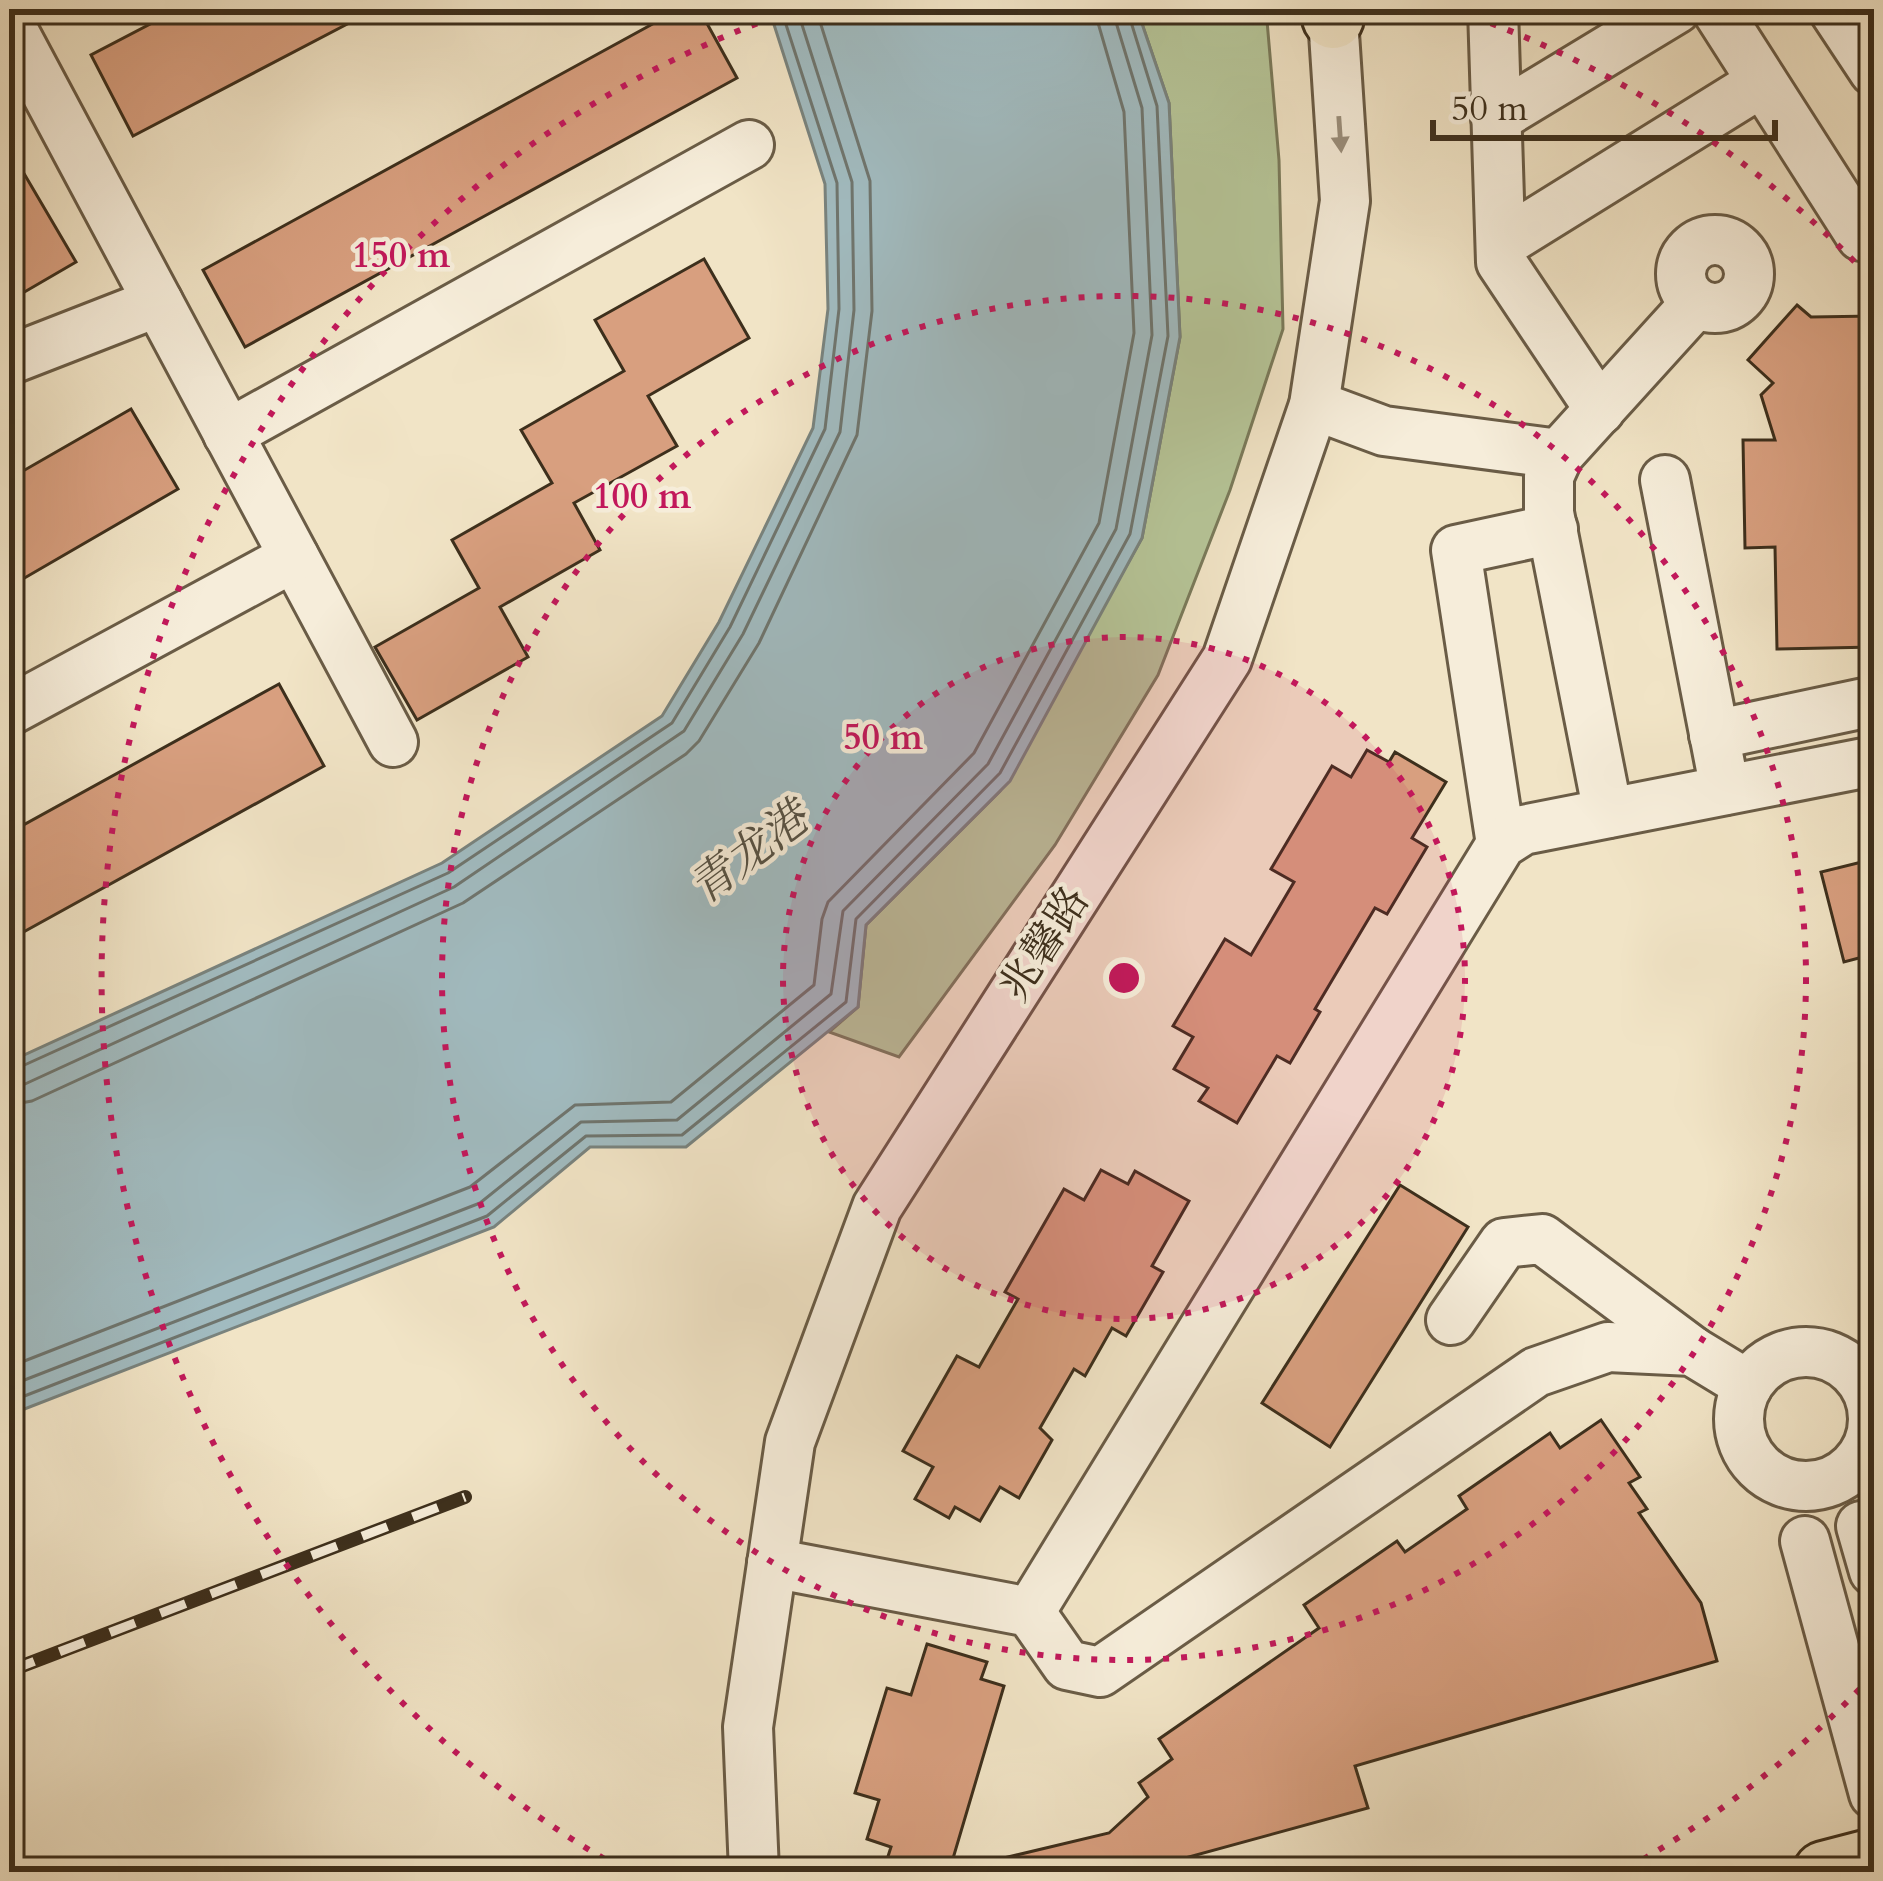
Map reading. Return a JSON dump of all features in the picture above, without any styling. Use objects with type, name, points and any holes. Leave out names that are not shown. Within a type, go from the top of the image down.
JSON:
[{"type":"main road","points":[[1824,1872],[1874,1859]]},
{"type":"street","points":[[1493,9],[1502,262],[1600,410]]},
{"type":"street","points":[[1496,118],[1676,9]]},
{"type":"street","points":[[1716,9],[1861,236]]},
{"type":"street","points":[[1833,9],[1874,71]]},
{"type":"street","name":"兆馨路","points":[[754,1872],[748,1726],[790,1442],[877,1207],[1227,658],[1314,406],[1345,201],[1334,13]]},
{"type":"street","points":[[9,22],[393,742]]},
{"type":"street","points":[[1501,244],[1762,82]]},
{"type":"street","points":[[229,434],[749,145]]},
{"type":"street","points":[[9,360],[158,302]]},
{"type":"street","points":[[1608,813],[1552,530],[1549,476],[1559,454],[1696,303]]},
{"type":"street","points":[[1314,406],[1384,431],[1559,454]]},
{"type":"street","points":[[1665,480],[1725,790]]},
{"type":"street","points":[[1501,844],[1456,550],[1552,530]]},
{"type":"street","points":[[9,712],[294,557]]},
{"type":"street","points":[[1714,735],[1874,701]]},
{"type":"street","points":[[1030,1612],[1501,844],[1523,830],[1874,761]]},
{"type":"street","points":[[1451,1320],[1504,1243],[1542,1239],[1693,1351],[1748,1385]]},
{"type":"street","points":[[772,1562],[1030,1612],[1067,1665],[1100,1672],[1535,1372],[1608,1347],[1693,1351]]},
{"type":"street","points":[[1862,1514],[1873,1431],[1868,1384],[1830,1356],[1807,1352],[1784,1356],[1763,1367],[1748,1385],[1741,1404],[1744,1445],[1797,1512],[1874,1794]]},
{"type":"street","points":[[1797,1512],[1809,1486],[1829,1483],[1862,1514]]},
{"type":"green space","points":[[1137,9],[1266,9],[1279,160],[1283,329],[1230,490],[1158,675],[1055,845],[899,1057],[829,1032],[858,1007],[866,925],[1000,791],[1142,538],[1180,337],[1169,103]]},
{"type":"water","name":"青龙港","points":[[769,9],[1137,9],[1169,103],[1180,337],[1142,538],[1010,781],[866,925],[858,1007],[686,1147],[590,1147],[494,1227],[9,1415],[9,1062],[442,863],[662,716],[719,622],[813,428],[828,309],[825,184]]},
{"type":"building","points":[[179,9],[376,9],[133,136],[91,55]]},
{"type":"building","points":[[680,9],[699,9],[737,78],[245,347],[203,270]]},
{"type":"building","points":[[9,148],[76,262],[9,301]]},
{"type":"building","points":[[704,259],[749,338],[648,396],[677,446],[574,503],[600,550],[500,607],[528,657],[417,720],[375,647],[479,588],[452,540],[552,483],[521,430],[624,371],[595,320]]},
{"type":"building","points":[[1797,305],[1811,317],[1874,316],[1874,647],[1777,649],[1775,547],[1745,548],[1743,440],[1775,440],[1761,395],[1773,383],[1748,360]]},
{"type":"building","points":[[131,409],[178,489],[9,587],[9,479]]},
{"type":"building","points":[[279,684],[324,766],[9,940],[9,833]]},
{"type":"building","points":[[1367,750],[1389,762],[1395,752],[1446,782],[1412,838],[1427,847],[1387,914],[1375,908],[1315,1009],[1320,1012],[1290,1063],[1277,1056],[1237,1123],[1199,1101],[1208,1088],[1174,1069],[1193,1037],[1173,1026],[1225,939],[1251,955],[1294,882],[1271,869],[1332,766],[1351,777]]},
{"type":"building","points":[[1874,859],[1874,954],[1844,962],[1821,872]]},
{"type":"building","points":[[1101,1170],[1128,1184],[1135,1171],[1189,1201],[1152,1266],[1163,1272],[1126,1336],[1112,1328],[1085,1376],[1074,1369],[1040,1428],[1052,1440],[1019,1498],[1000,1487],[980,1521],[955,1507],[949,1518],[915,1499],[933,1467],[903,1451],[957,1356],[979,1367],[1018,1299],[1005,1292],[1064,1189],[1084,1200]]},
{"type":"building","points":[[1400,1185],[1468,1227],[1330,1447],[1262,1403]]},
{"type":"building","points":[[1601,1420],[1640,1477],[1629,1483],[1647,1509],[1639,1513],[1701,1603],[1717,1661],[1355,1766],[1368,1808],[1134,1872],[1006,1872],[1004,1858],[1109,1833],[1148,1797],[1139,1783],[1172,1759],[1159,1739],[1319,1628],[1304,1605],[1397,1541],[1405,1552],[1467,1509],[1459,1496],[1550,1433],[1560,1448]]},
{"type":"building","points":[[927,1644],[987,1662],[981,1679],[1004,1686],[949,1872],[883,1872],[891,1847],[867,1839],[879,1800],[855,1793],[887,1688],[911,1695]]},
{"type":"railway","points":[[9,1671],[465,1497]]}]
